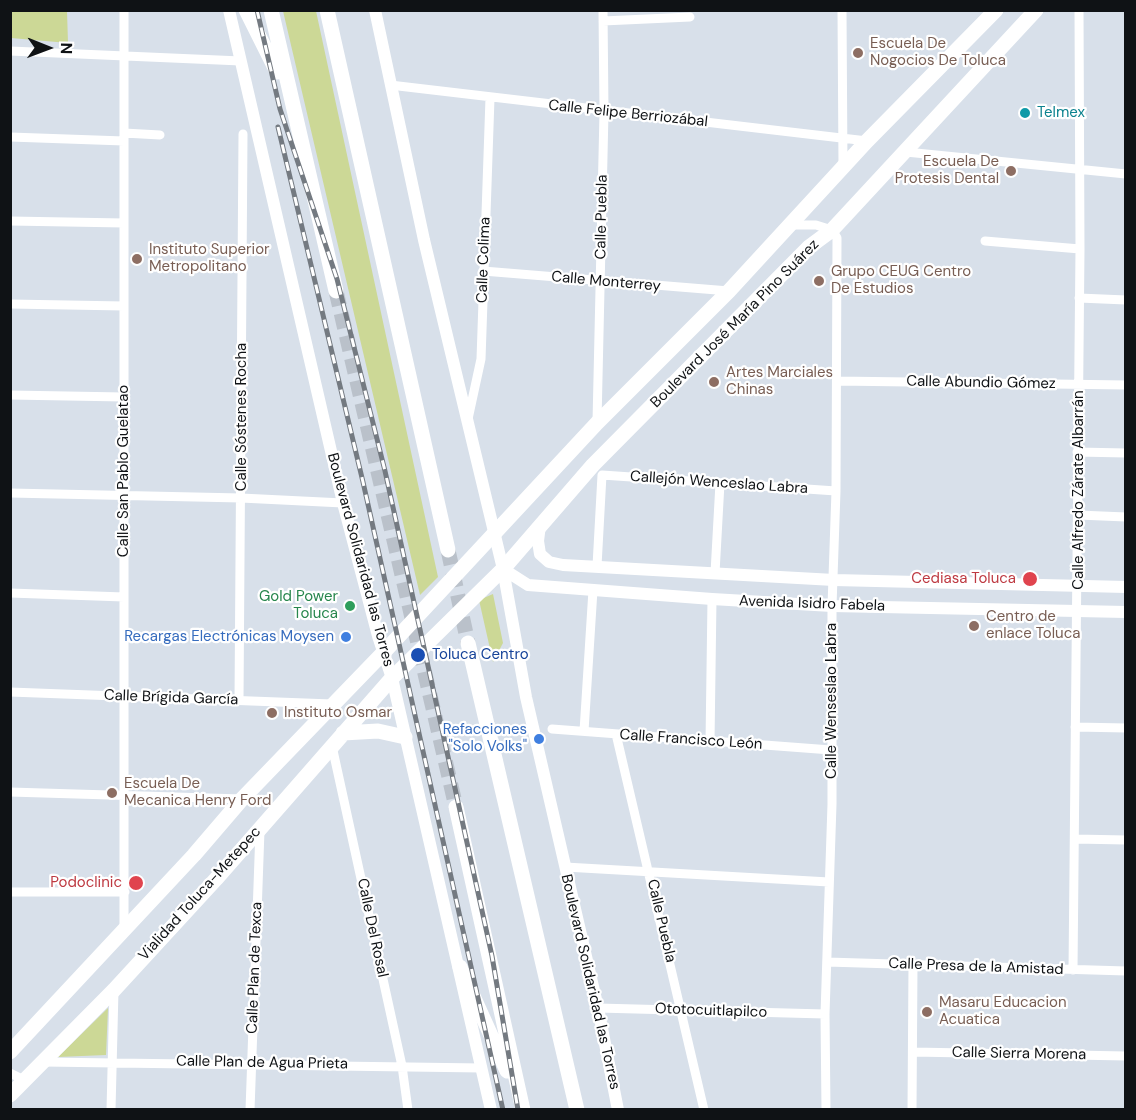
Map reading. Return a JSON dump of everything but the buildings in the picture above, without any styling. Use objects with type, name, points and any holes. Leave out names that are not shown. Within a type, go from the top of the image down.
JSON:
[{"type":"highway","points":[[246,10],[270,55],[296,117]]},
{"type":"highway","points":[[271,10],[336,291]]},
{"type":"highway","points":[[328,10],[448,550]]},
{"type":"highway","name":"Boulevard José María Pino Suárez","points":[[427,606],[597,423],[729,291],[843,166],[996,10]]},
{"type":"highway","name":"Boulevard José María Pino Suárez","points":[[433,636],[503,569],[593,465],[809,247],[832,230],[1036,10]]},
{"type":"highway","name":"Vialidad Toluca-Metepec","points":[[10,1052],[17,1035],[124,931],[242,799],[427,606]]},
{"type":"highway","name":"Vialidad Toluca-Metepec","points":[[10,1095],[17,1077],[42,1062],[114,990],[392,678],[433,636]]},
{"type":"highway","points":[[468,642],[577,1110]]},
{"type":"highway","points":[[343,733],[378,730],[405,737]]},
{"type":"highway","points":[[456,807],[522,1108]]},
{"type":"highway","points":[[460,967],[522,1108]]},
{"type":"main road","name":"Boulevard Solidaridad las Torres","points":[[229,10],[344,503],[392,678],[491,1110]]},
{"type":"main road","name":"Boulevard Solidaridad las Torres","points":[[375,10],[390,85],[503,569],[526,697],[598,1008],[618,1110]]},
{"type":"main road","name":"Avenida Isidro Fabela","points":[[540,524],[538,547],[540,554],[549,562],[834,580],[1125,587]]},
{"type":"main road","name":"Avenida Isidro Fabela","points":[[503,569],[528,585],[712,599],[832,606],[1125,612]]},
{"type":"street","name":"Calle San Pablo Guelatao","points":[[124,10],[124,931]]},
{"type":"street","points":[[842,10],[843,166]]},
{"type":"street","name":"Calle Alfredo Zárate Albarrán","points":[[1073,970],[1078,610],[1079,10]]},
{"type":"street","points":[[603,16],[690,17]]},
{"type":"street","name":"Calle Puebla","points":[[597,423],[604,112],[603,16]]},
{"type":"street","points":[[10,51],[241,61]]},
{"type":"street","name":"Calle Felipe Berriozábal","points":[[390,85],[604,112],[867,141]]},
{"type":"street","name":"Calle Colima","points":[[467,421],[481,359],[490,98]]},
{"type":"street","name":"Calle Sóstenes Rocha","points":[[239,700],[243,134]]},
{"type":"street","points":[[10,137],[160,135]]},
{"type":"street","points":[[906,152],[1125,174]]},
{"type":"street","points":[[10,221],[124,222]]},
{"type":"street","points":[[789,225],[816,225],[832,230]]},
{"type":"street","name":"Calle Wenseslao Labra","points":[[826,1110],[825,1014],[837,381],[837,238],[832,230]]},
{"type":"street","points":[[985,241],[1080,249]]},
{"type":"street","name":"Calle Monterrey","points":[[483,272],[729,291]]},
{"type":"street","points":[[1079,298],[1125,300]]},
{"type":"street","points":[[10,304],[124,306]]},
{"type":"street","name":"Calle Abundio Gómez","points":[[837,381],[1125,386]]},
{"type":"street","points":[[10,395],[124,398]]},
{"type":"street","points":[[1077,452],[1125,453]]},
{"type":"street","name":"Callejón Wenceslao Labra","points":[[597,566],[602,475],[836,491]]},
{"type":"street","points":[[715,573],[720,483]]},
{"type":"street","points":[[10,493],[241,498],[344,503]]},
{"type":"street","points":[[1078,515],[1125,517]]},
{"type":"street","points":[[584,730],[593,590]]},
{"type":"street","points":[[10,593],[124,597]]},
{"type":"street","points":[[710,742],[712,599]]},
{"type":"street","name":"Calle Brígida García","points":[[10,692],[332,704]]},
{"type":"street","points":[[1075,727],[1125,728]]},
{"type":"street","name":"Calle Francisco León","points":[[552,729],[831,750]]},
{"type":"street","name":"Calle Puebla","points":[[616,734],[650,871],[704,1110]]},
{"type":"street","name":"Calle Del Rosal","points":[[332,746],[402,1066],[407,1107]]},
{"type":"street","points":[[10,792],[242,799]]},
{"type":"street","name":"Calle Plan de Texca","points":[[250,1110],[260,827]]},
{"type":"street","points":[[1075,838],[1125,840]]},
{"type":"street","points":[[565,867],[829,882]]},
{"type":"street","points":[[10,892],[124,892]]},
{"type":"street","name":"Calle Presa de la Amistad","points":[[827,962],[1125,970]]},
{"type":"street","points":[[912,1110],[913,965]]},
{"type":"street","points":[[111,1110],[114,990]]},
{"type":"street","name":"Ototocuitlapilco","points":[[598,1008],[825,1014]]},
{"type":"street","name":"Calle Sierra Morena","points":[[913,1052],[1125,1056]]},
{"type":"street","name":"Calle Plan de Agua Prieta","points":[[42,1062],[113,1061],[482,1068]]},
{"type":"green space","points":[[10,11],[67,11],[68,43],[11,38]]},
{"type":"green space","points":[[283,11],[316,11],[438,577],[420,595]]},
{"type":"green space","points":[[493,594],[503,643],[493,662],[479,600]]},
{"type":"green space","points":[[108,1008],[106,1055],[58,1057]]},
{"type":"tunnel","points":[[336,291],[456,807]]},
{"type":"tunnel","points":[[448,550],[468,643]]},
{"type":"railway","points":[[257,10],[280,109],[337,279],[385,471],[492,956],[518,1110]]},
{"type":"railway","points":[[278,127],[363,482],[503,1110]]},
{"type":"place","name":"Escuela De Nogocios De Toluca","points":[[858,53]]},
{"type":"place","name":"Telmex","points":[[1025,113]]},
{"type":"place","name":"Escuela De Protesis Dental","points":[[1011,171]]},
{"type":"place","name":"Instituto Superior Metropolitano","points":[[137,259]]},
{"type":"place","name":"Grupo CEUG Centro De Estudios","points":[[819,281]]},
{"type":"place","name":"Artes Marciales Chinas","points":[[714,382]]},
{"type":"place","name":"Cediasa Toluca","points":[[1030,579]]},
{"type":"place","name":"Gold Power Toluca","points":[[350,606]]},
{"type":"place","name":"Centro de enlace Toluca","points":[[974,626]]},
{"type":"place","name":"Recargas Electrónicas Moysen","points":[[346,637]]},
{"type":"place","name":"Toluca Centro","points":[[418,655]]},
{"type":"place","name":"Instituto Osmar","points":[[272,713]]},
{"type":"place","name":"Refacciones \"Solo Volks\"","points":[[539,739]]},
{"type":"place","name":"Escuela De Mecanica Henry Ford","points":[[112,793]]},
{"type":"place","name":"Podoclinic","points":[[136,883]]},
{"type":"place","name":"Masaru Educacion Acuatica","points":[[927,1012]]}]
